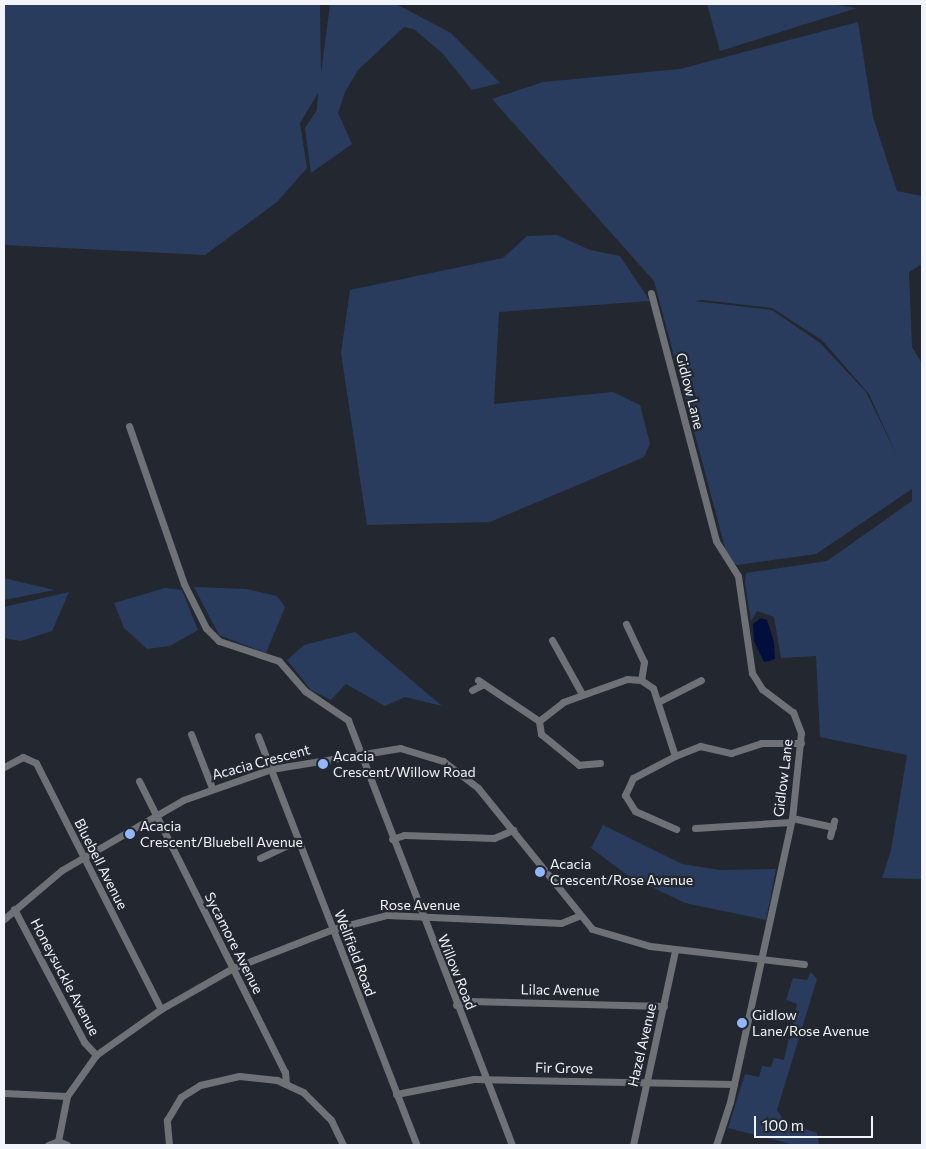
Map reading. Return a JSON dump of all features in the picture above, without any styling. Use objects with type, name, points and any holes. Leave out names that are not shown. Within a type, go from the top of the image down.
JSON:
[{"type":"street","name":"Gidlow Lane","points":[[651,293],[716,541],[738,576],[752,673],[762,689],[797,717],[801,743],[791,820],[734,1084],[716,1145]]},
{"type":"street","name":"Willow Road","points":[[129,426],[184,584],[206,628],[219,641],[280,662],[305,691],[343,714],[484,1080],[512,1145]]},
{"type":"street","points":[[626,624],[644,662],[641,680]]},
{"type":"street","points":[[552,640],[582,694]]},
{"type":"street","points":[[539,721],[551,708],[582,694],[628,679],[641,680],[660,700],[662,725],[675,756]]},
{"type":"street","points":[[660,700],[701,680]]},
{"type":"street","points":[[472,690],[481,682],[539,721],[541,734],[579,765],[600,763]]},
{"type":"street","points":[[191,734],[212,788]]},
{"type":"street","name":"Wellfield Road","points":[[258,736],[417,1145]]},
{"type":"street","points":[[676,829],[635,811],[625,795],[634,778],[675,756],[700,746],[731,753],[761,743],[801,743]]},
{"type":"street","name":"Acacia Crescent","points":[[4,919],[14,909],[84,857],[156,814],[212,788],[271,770],[357,752],[400,748],[443,762],[478,788],[513,830],[578,916]]},
{"type":"street","name":"Bluebell Avenue","points":[[4,767],[23,757],[36,763],[161,1009]]},
{"type":"street","name":"Sycamore Avenue","points":[[139,781],[285,1072],[286,1084]]},
{"type":"street","points":[[695,828],[791,820],[833,824],[830,836]]},
{"type":"street","points":[[392,839],[404,835],[494,838],[513,830]]},
{"type":"street","points":[[260,858],[298,840]]},
{"type":"street","name":"Honeysuckle Avenue","points":[[14,909],[84,1042],[96,1055]]},
{"type":"street","name":"Rose Avenue","points":[[58,1141],[67,1096],[96,1055],[161,1009],[233,968],[332,929],[387,914],[561,923],[578,916]]},
{"type":"street","points":[[578,916],[602,934],[675,950],[804,964]]},
{"type":"street","name":"Hazel Avenue","points":[[633,1145],[675,950]]},
{"type":"street","name":"Lilac Avenue","points":[[456,1005],[470,1001],[664,1006]]},
{"type":"street","points":[[169,1145],[170,1112],[181,1097],[200,1085],[239,1076],[286,1084],[322,1109],[343,1145]]},
{"type":"street","name":"Fir Grove","points":[[396,1094],[442,1082],[484,1080],[734,1084]]},
{"type":"street","points":[[4,1093],[67,1096]]},
{"type":"street","points":[[48,1145],[58,1141],[67,1145]]},
{"type":"shaded area","points":[[4,4],[320,4],[321,74],[330,4],[396,4],[451,33],[500,83],[472,90],[443,54],[414,29],[404,27],[358,70],[345,92],[338,113],[352,144],[311,173],[305,128],[317,110],[318,93],[300,123],[307,168],[277,202],[205,255],[4,245]]},
{"type":"shaded area","points":[[707,4],[830,4],[857,8],[720,51]]},
{"type":"shaded area","points":[[858,22],[873,117],[897,191],[922,196],[922,264],[909,272],[912,347],[922,363],[922,879],[882,878],[891,850],[907,755],[820,737],[816,656],[781,658],[774,617],[757,611],[751,621],[745,583],[746,573],[827,561],[912,501],[912,489],[816,554],[737,565],[728,559],[654,281],[492,99],[543,82],[680,69]],"holes":[[[702,300],[772,308],[822,340],[869,394],[897,456],[866,392],[820,343],[772,310],[694,301]]]},
{"type":"shaded area","points":[[557,235],[590,250],[620,256],[650,301],[499,312],[494,404],[613,392],[640,405],[650,444],[644,457],[490,522],[367,525],[341,353],[350,290],[503,258],[527,236]]},
{"type":"shaded area","points":[[4,578],[20,582],[55,590],[4,600]]},
{"type":"shaded area","points":[[194,587],[246,589],[277,596],[285,607],[266,653],[219,635]]},
{"type":"shaded area","points":[[165,588],[182,590],[198,630],[170,646],[147,649],[124,628],[114,603]]},
{"type":"shaded area","points":[[69,592],[52,631],[21,641],[4,638],[4,607]]},
{"type":"shaded area","points":[[761,618],[767,620],[774,642],[775,659],[764,662],[754,641],[753,624]]},
{"type":"shaded area","points":[[355,632],[442,706],[405,697],[385,706],[346,684],[331,700],[311,690],[287,660],[304,645]]},
{"type":"shaded area","points":[[603,825],[682,864],[720,870],[776,869],[766,920],[685,903],[627,875],[591,848]]},
{"type":"shaded area","points":[[811,972],[817,979],[777,1110],[785,1122],[817,1133],[819,1145],[795,1145],[728,1128],[745,1074],[759,1077],[762,1066],[771,1067],[774,1058],[784,1060],[797,1004],[786,1000],[793,978],[807,980]]},
{"type":"place","name":"Acacia Crescent/Willow Road","points":[[323,764]]},
{"type":"place","name":"Acacia Crescent/Bluebell Avenue","points":[[130,834]]},
{"type":"place","name":"Acacia Crescent/Rose Avenue","points":[[540,872]]},
{"type":"place","name":"Gidlow Lane/Rose Avenue","points":[[742,1023]]}]
